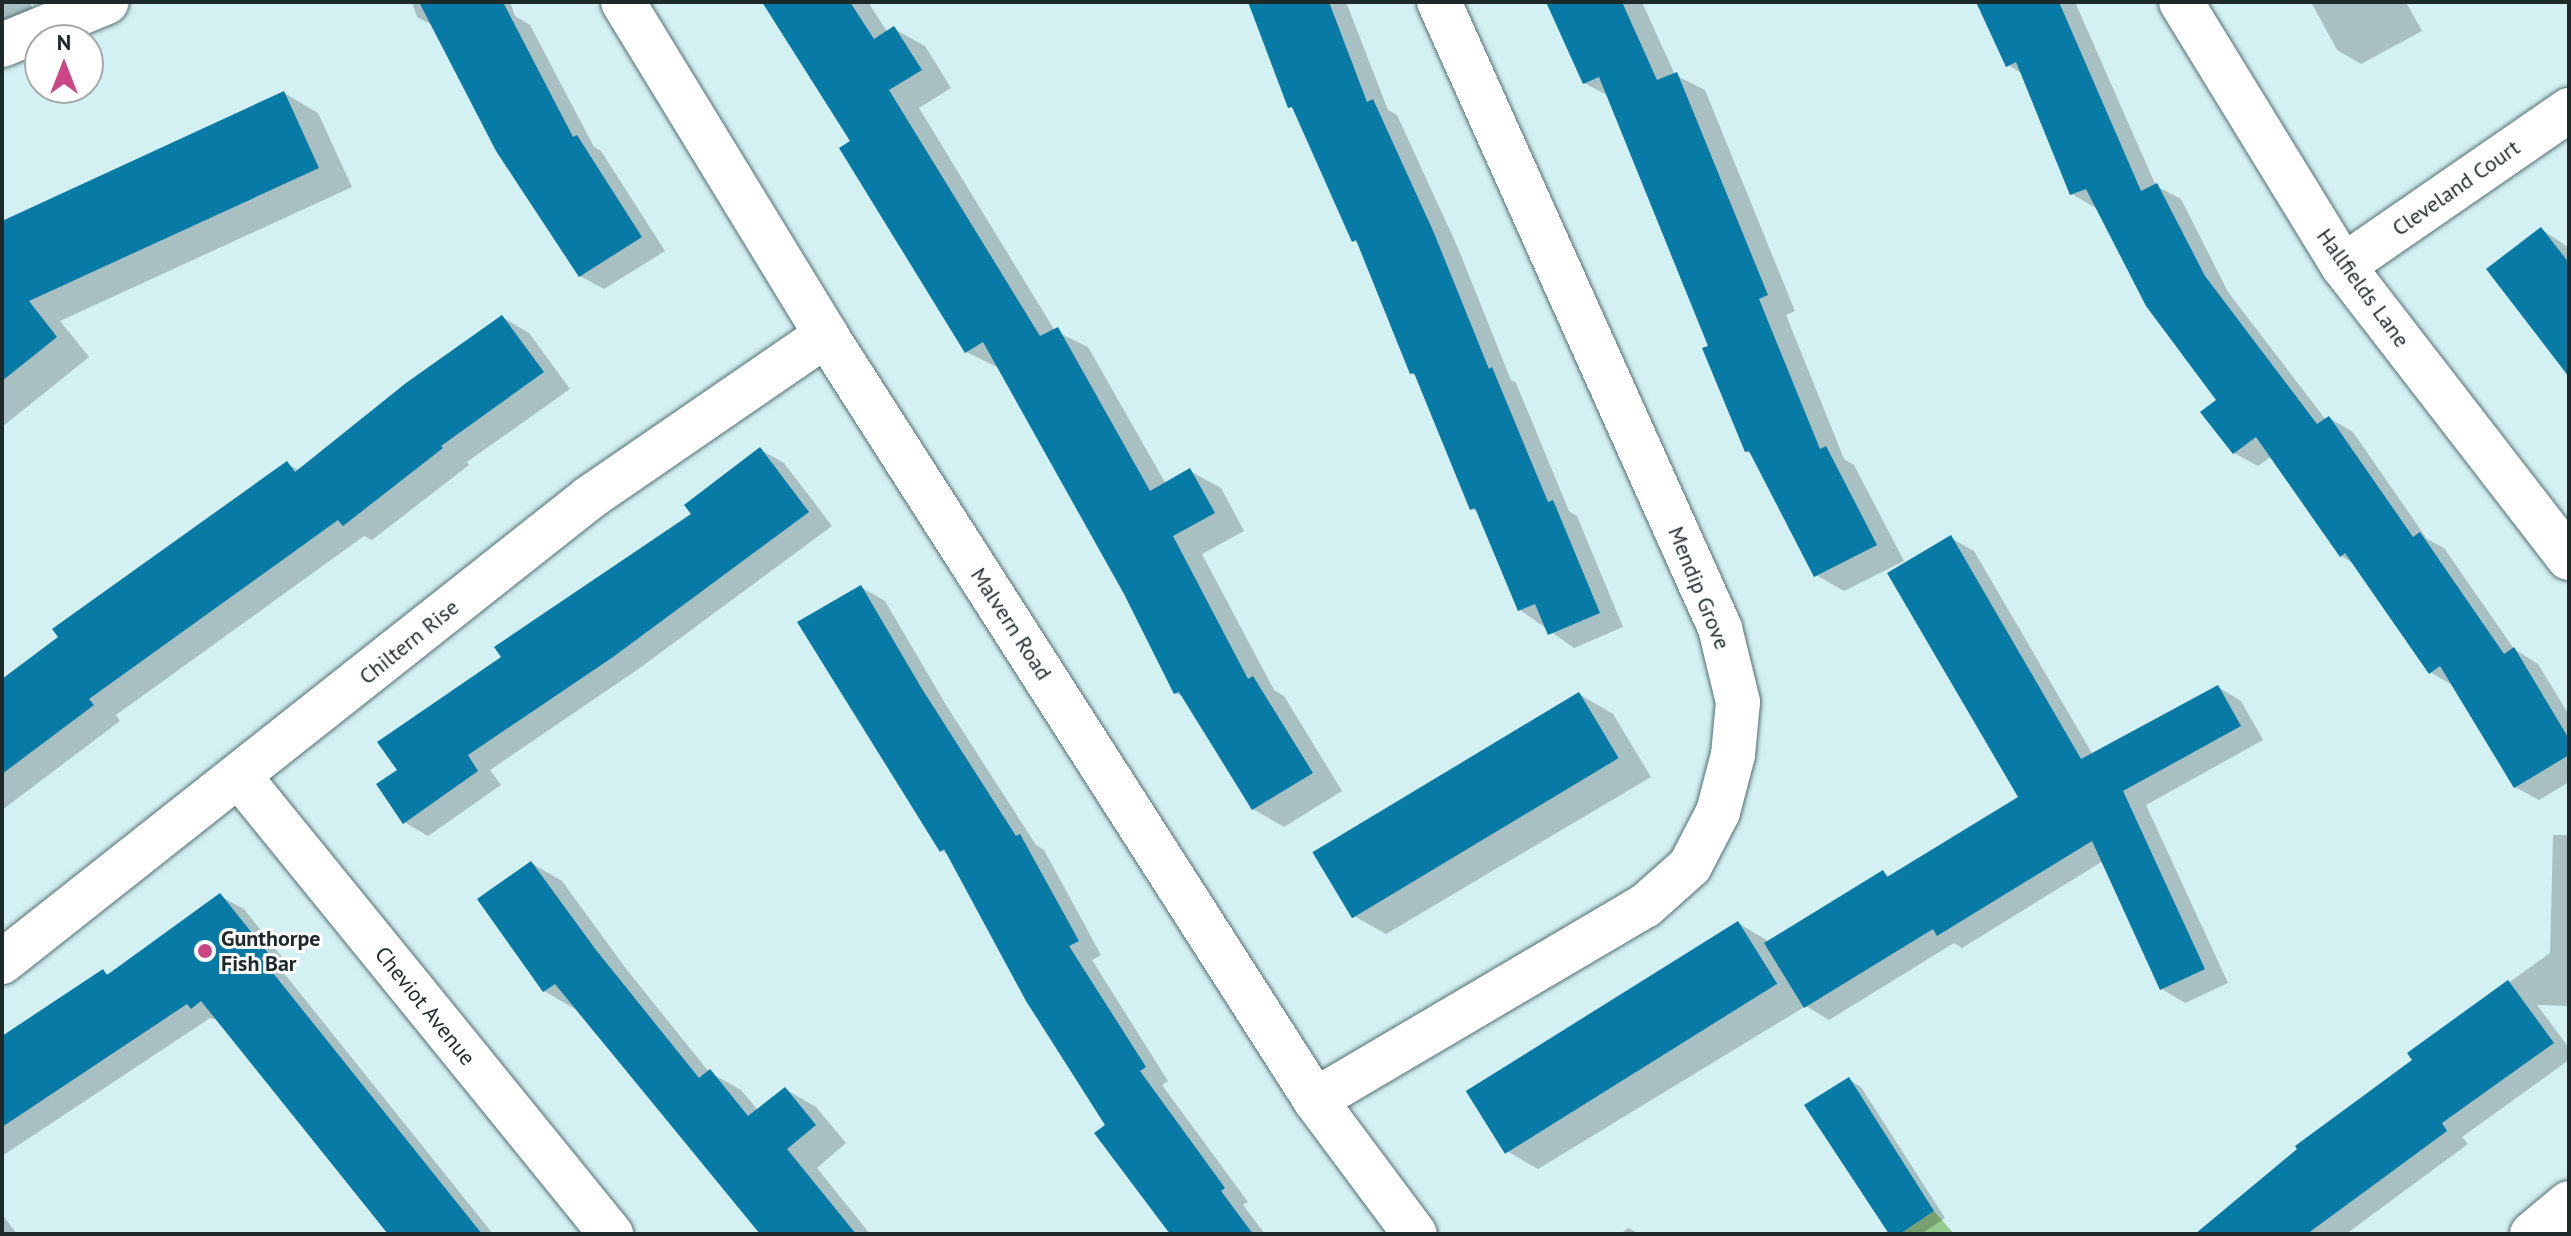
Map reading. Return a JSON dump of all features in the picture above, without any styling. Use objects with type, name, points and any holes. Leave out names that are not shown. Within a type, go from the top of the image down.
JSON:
[{"type":"street","points":[[2,45],[107,2]]},
{"type":"street","name":"Malvern Road","points":[[623,2],[826,335],[1315,1100],[1415,1234]]},
{"type":"street","name":"Mendip Grove","points":[[1315,1100],[1645,906],[1690,866],[1718,812],[1733,755],[1738,702],[1720,628],[1439,2]]},
{"type":"street","name":"Hallfields Lane","points":[[2181,2],[2343,266],[2569,558]]},
{"type":"street","name":"Cleveland Court","points":[[2343,266],[2569,110]]},
{"type":"street","name":"Chiltern Rise","points":[[2,962],[240,777],[589,498],[826,335]]},
{"type":"street","name":"Cheviot Avenue","points":[[240,777],[611,1234]]},
{"type":"street","points":[[2532,1234],[2569,1203]]},
{"type":"green space","points":[[1934,1211],[1954,1234],[1900,1234]]},
{"type":"building","points":[[419,2],[503,2],[573,137],[577,135],[642,237],[579,277],[496,151]]},
{"type":"building","points":[[762,2],[850,2],[874,39],[894,26],[922,70],[889,90],[1040,336],[1058,327],[1150,491],[1190,468],[1215,513],[1173,536],[1248,679],[1253,676],[1313,773],[1252,810],[1179,692],[1174,694],[1124,594],[983,342],[965,353],[839,148],[850,141]]},
{"type":"building","points":[[1248,2],[1329,2],[1367,102],[1373,99],[1434,233],[1489,369],[1492,367],[1548,502],[1553,500],[1600,613],[1548,635],[1535,604],[1518,611],[1475,508],[1470,510],[1414,373],[1410,374],[1356,240],[1352,242],[1292,107],[1288,108]]},
{"type":"building","points":[[1546,2],[1622,2],[1657,80],[1677,72],[1768,295],[1759,299],[1820,449],[1826,446],[1877,545],[1814,577],[1749,451],[1745,452],[1702,348],[1708,346],[1599,77],[1583,84]]},
{"type":"building","points":[[1976,2],[2059,2],[2141,191],[2157,183],[2205,276],[2317,424],[2329,416],[2413,537],[2420,532],[2504,654],[2514,647],[2569,739],[2569,755],[2514,788],[2440,666],[2429,674],[2345,553],[2340,557],[2256,437],[2233,454],[2200,412],[2216,400],[2146,306],[2086,189],[2070,195],[2016,62],[2006,67]]},
{"type":"building","points":[[284,91],[319,168],[29,301],[57,337],[2,381],[2,221]]},
{"type":"building","points":[[2541,227],[2569,263],[2569,377],[2486,269]]},
{"type":"building","points":[[502,315],[544,372],[441,446],[443,448],[343,526],[338,520],[89,699],[94,705],[2,774],[2,679],[58,637],[52,629],[287,461],[295,472],[406,383]]},
{"type":"building","points":[[760,447],[809,512],[613,657],[468,755],[478,771],[403,824],[376,784],[397,770],[377,742],[501,657],[494,647],[691,514],[684,505]]},
{"type":"building","points":[[1951,535],[2081,759],[2218,685],[2241,726],[2123,791],[2205,969],[2160,990],[2092,841],[1937,936],[1933,929],[1804,1008],[1764,943],[1883,870],[1887,877],[2018,797],[1887,573]]},
{"type":"building","points":[[861,585],[922,689],[1016,836],[1020,834],[1079,941],[1069,946],[1146,1067],[1140,1071],[1225,1188],[1221,1191],[1253,1234],[1170,1234],[1094,1133],[1105,1125],[1026,1001],[944,849],[940,852],[797,622]]},
{"type":"building","points":[[1579,692],[1619,758],[1352,918],[1312,852]]},
{"type":"building","points":[[531,861],[596,950],[699,1078],[710,1069],[748,1116],[785,1087],[816,1125],[787,1149],[856,1234],[760,1234],[555,984],[543,992],[477,899]]},
{"type":"building","points":[[220,893],[268,953],[261,958],[482,1234],[388,1234],[201,1001],[191,1009],[187,1004],[2,1127],[2,1036],[103,969],[107,975]]},
{"type":"building","points":[[1738,921],[1777,984],[1505,1154],[1466,1091]]},
{"type":"building","points":[[2508,980],[2554,1043],[2442,1123],[2447,1131],[2307,1234],[2195,1234],[2297,1149],[2295,1146],[2412,1060],[2407,1053]]},
{"type":"building","points":[[1849,1077],[1934,1211],[1900,1234],[1889,1234],[1804,1105]]},
{"type":"place","name":"Gunthorpe Fish Bar","points":[[205,951]]}]
